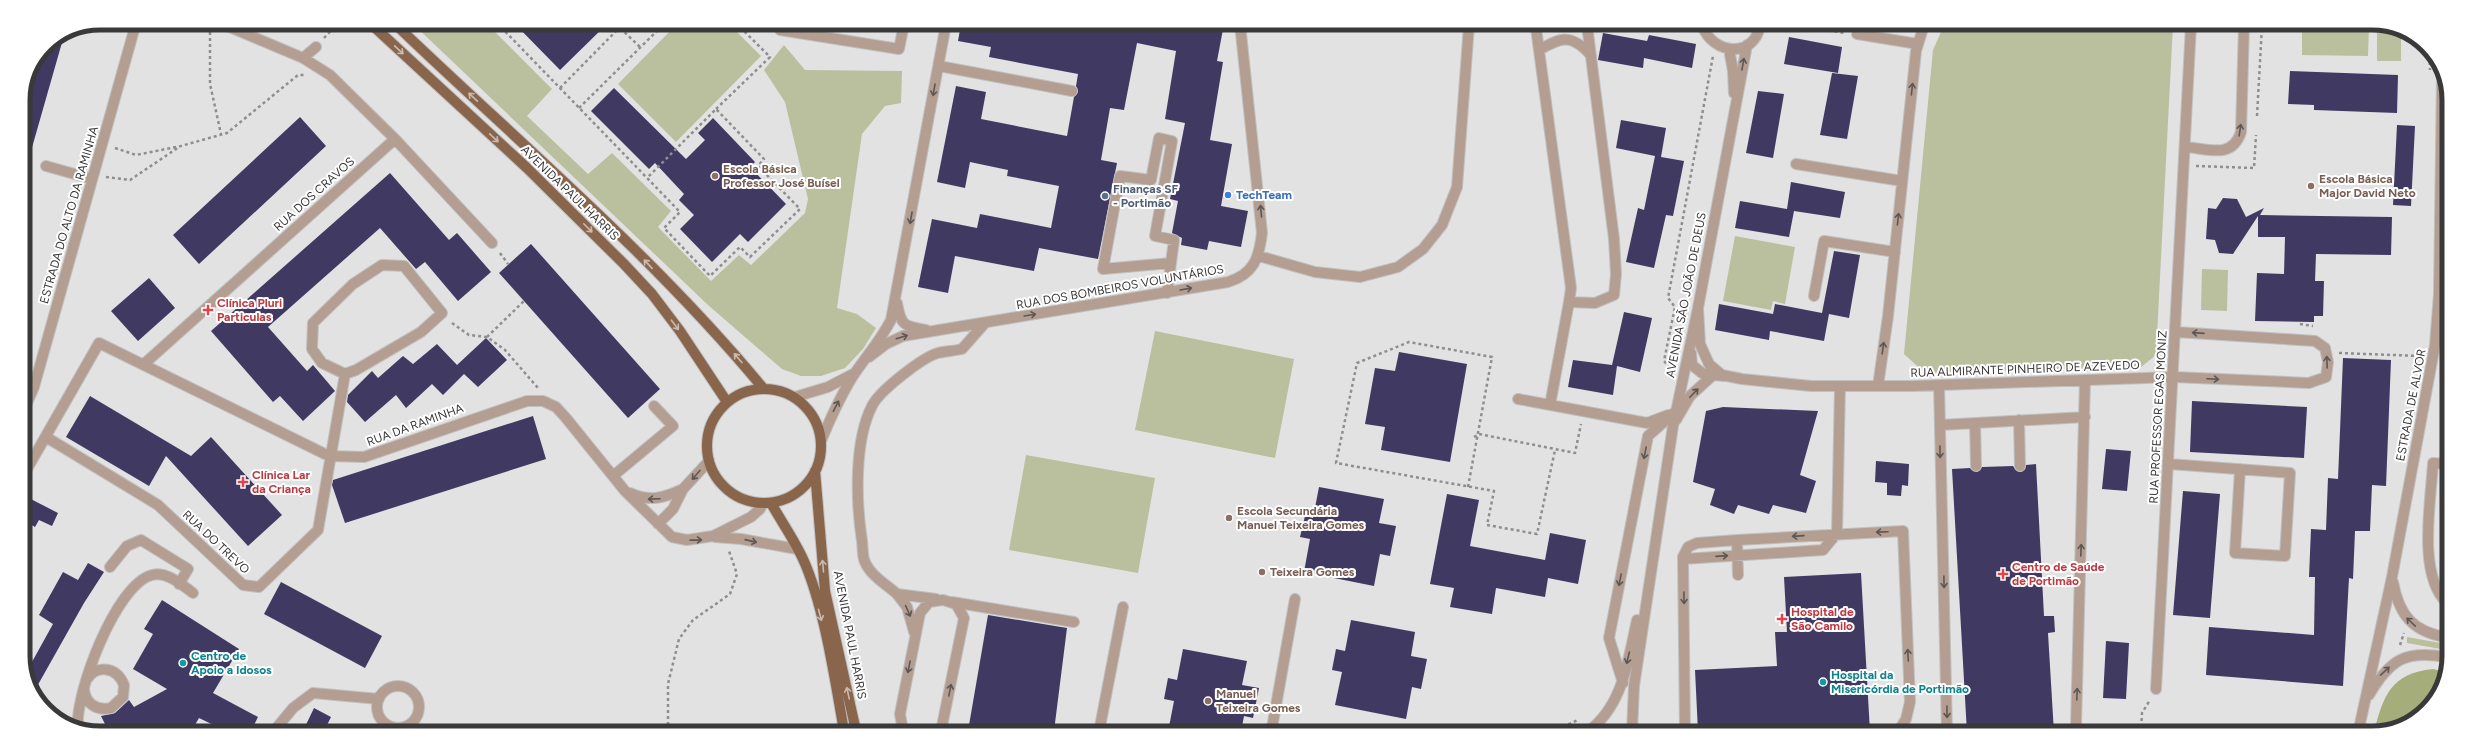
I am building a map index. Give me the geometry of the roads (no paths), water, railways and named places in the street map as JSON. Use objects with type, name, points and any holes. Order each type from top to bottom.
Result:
[{"type":"main road","name":"AVENIDA PAUL HARRIS","points":[[377,30],[526,168],[624,264],[652,294],[680,331],[727,402]]},
{"type":"main road","name":"AVENIDA PAUL HARRIS","points":[[402,30],[619,233],[729,349],[763,388]]},
{"type":"main road","points":[[763,388],[780,390],[795,397],[810,412],[820,431],[821,451],[815,471],[807,484],[795,494],[767,503],[741,498],[730,492],[713,473],[709,460],[707,448],[711,422],[727,402],[744,392],[763,388]]},
{"type":"main road","name":"AVENIDA PAUL HARRIS","points":[[815,471],[825,591],[855,726]]},
{"type":"main road","name":"AVENIDA PAUL HARRIS","points":[[767,503],[803,558],[823,625],[843,726]]},
{"type":"street","name":"ESTRADA DO ALTO DA RAMINHA","points":[[30,396],[34,387],[134,30]]},
{"type":"street","points":[[237,30],[303,58],[330,74],[396,139],[492,243]]},
{"type":"street","points":[[780,30],[899,49],[903,30]]},
{"type":"street","points":[[821,441],[834,409],[855,373],[869,357],[891,320],[896,301],[945,30]]},
{"type":"street","points":[[1240,30],[1260,202],[1262,233],[1259,256],[1315,272],[1360,277],[1398,266],[1423,249],[1442,225],[1457,187],[1469,30]]},
{"type":"street","points":[[1241,38],[1243,30]]},
{"type":"street","points":[[1536,30],[1571,288],[1550,405]]},
{"type":"street","points":[[1569,302],[1595,304],[1614,295],[1616,274],[1614,239],[1588,30]]},
{"type":"street","points":[[1705,30],[1711,42],[1728,49],[1747,45],[1754,38],[1758,30]]},
{"type":"street","points":[[1878,386],[1895,252],[1918,44],[1922,30]]},
{"type":"street","name":"RUA PROFESSOR EGAS MONIZ","points":[[2156,689],[2174,377],[2191,30]]},
{"type":"street","points":[[2186,148],[2227,150],[2237,143],[2241,132],[2244,30]]},
{"type":"street","points":[[1857,34],[1918,44]]},
{"type":"street","points":[[1539,50],[1559,40],[1569,39],[1580,43],[1590,54]]},
{"type":"street","name":"AVENIDA SÃO JOÃO DE DEUS","points":[[1653,552],[1675,412],[1698,308],[1747,45]]},
{"type":"street","points":[[303,58],[316,47]]},
{"type":"street","points":[[1728,49],[1733,71],[1735,111]]},
{"type":"street","points":[[939,66],[1072,91]]},
{"type":"street","name":"ESTRADA DE ALVOR","points":[[2359,726],[2392,577],[2435,345],[2440,294],[2442,94]]},
{"type":"street","points":[[1167,293],[1171,263],[1174,240],[1155,236],[1172,141],[1159,138],[1151,180],[1120,176],[1103,270],[1171,263]]},
{"type":"street","name":"RUA DOS CRAVOS","points":[[144,364],[396,139]]},
{"type":"street","points":[[1796,164],[1902,181]]},
{"type":"street","points":[[46,166],[92,177]]},
{"type":"street","points":[[1814,296],[1824,241],[1895,252]]},
{"type":"street","name":"RUA DOS BOMBEIROS VOLUNTÁRIOS","points":[[869,357],[886,344],[903,336],[935,332],[1228,282],[1241,278],[1259,256]]},
{"type":"street","points":[[382,265],[404,266],[442,313],[421,332],[403,344],[345,374],[322,363],[312,350],[313,323],[353,284],[382,265]]},
{"type":"street","points":[[896,301],[900,320],[907,327],[935,332]]},
{"type":"street","points":[[1698,308],[1700,344],[1709,364],[1722,374],[1730,376]]},
{"type":"street","points":[[914,643],[914,625],[907,606],[897,594],[878,578],[865,562],[857,506],[858,471],[864,433],[872,405],[902,375],[937,353],[962,349],[985,323]]},
{"type":"street","name":"RUA ALMIRANTE PINHEIRO DE AZEVEDO","points":[[1690,345],[1692,365],[1702,373],[1811,386],[1939,385],[2174,377],[2309,383],[2326,377],[2328,362],[2325,348],[2315,341],[2176,332]]},
{"type":"street","name":"RUA DA RAMINHA","points":[[46,436],[99,343],[329,456],[364,457],[527,401],[543,401],[556,407],[613,476]]},
{"type":"street","points":[[795,397],[828,388],[855,373]]},
{"type":"street","name":"RUA DO TREVO","points":[[46,436],[158,505],[243,585],[259,586],[318,530],[329,456],[345,374]]},
{"type":"street","points":[[1673,426],[1690,396],[1713,374]]},
{"type":"street","points":[[2076,726],[2085,380]]},
{"type":"street","points":[[1939,385],[1948,726]]},
{"type":"street","points":[[1683,559],[1823,550],[1837,533],[1840,386]]},
{"type":"street","points":[[1518,399],[1647,423],[1675,412]]},
{"type":"street","points":[[654,406],[673,426],[613,476],[625,491],[668,534],[678,539],[702,540],[751,517],[767,503]]},
{"type":"street","points":[[1623,683],[1609,638],[1648,436],[1675,412]]},
{"type":"street","points":[[1940,425],[2085,416]]},
{"type":"street","points":[[2020,420],[2020,466]]},
{"type":"street","points":[[1975,422],[1976,466]]},
{"type":"street","points":[[30,464],[46,436]]},
{"type":"street","points":[[658,524],[673,509],[683,490],[709,460]]},
{"type":"street","points":[[2442,464],[2434,463],[2429,567],[2439,596],[2442,599]]},
{"type":"street","points":[[2169,464],[2290,473],[2285,556],[2235,553],[2240,470]]},
{"type":"street","points":[[625,491],[643,499],[660,499],[683,490]]},
{"type":"street","points":[[1685,726],[1683,559],[1688,547],[1697,543],[1737,540],[1837,533],[1903,531],[1910,702],[1906,720],[1902,726]]},
{"type":"street","points":[[713,536],[741,539],[797,550]]},
{"type":"street","points":[[110,567],[127,546],[141,540],[188,569],[179,584]]},
{"type":"street","points":[[1737,540],[1738,575]]},
{"type":"street","points":[[1596,726],[1610,708],[1623,683],[1653,552]]},
{"type":"street","points":[[1632,726],[1634,686],[1653,552]]},
{"type":"street","points":[[78,723],[78,707],[97,648],[112,619],[135,585],[153,575],[165,575],[193,593]]},
{"type":"street","points":[[2392,577],[2400,610],[2411,622],[2442,636]]},
{"type":"street","points":[[897,594],[943,600],[1074,622]]},
{"type":"street","points":[[1272,726],[1296,599]]},
{"type":"street","points":[[902,726],[900,714],[920,613],[929,602],[943,600],[956,604],[964,618],[942,726]]},
{"type":"street","points":[[1100,726],[1123,607]]},
{"type":"street","points":[[2364,703],[2381,674],[2394,663],[2408,655],[2427,654],[2442,657]]},
{"type":"street","points":[[382,726],[378,714],[379,699],[387,689],[404,687],[411,690],[419,704],[417,716],[407,726]]},
{"type":"street","points":[[278,726],[293,708],[313,693],[379,699]]},
{"type":"place","name":"Escola Básica Professor José Buísel","points":[[715,176]]},
{"type":"place","name":"Escola Básica Major David Neto","points":[[2311,186]]},
{"type":"place","name":"TechTeam","points":[[1228,195]]},
{"type":"place","name":"Finanças SF - Portimão","points":[[1105,196]]},
{"type":"place","name":"Clínica Pluri Particulas","points":[[208,310]]},
{"type":"place","name":"Clínica Lar da Criança","points":[[243,482]]},
{"type":"place","name":"Escola Secundária Manuel Teixeira Gomes","points":[[1229,518]]},
{"type":"place","name":"Teixeira Gomes","points":[[1262,572]]},
{"type":"place","name":"Centro de Saúde de Portimão","points":[[2003,574]]},
{"type":"place","name":"Hospital de São Camilo","points":[[1782,619]]},
{"type":"place","name":"Centro de Apoio a Idosos","points":[[183,663]]},
{"type":"place","name":"Hospital da Misericórdia de Portimão","points":[[1823,682]]},
{"type":"place","name":"Manuel Teixeira Gomes","points":[[1208,701]]}]
